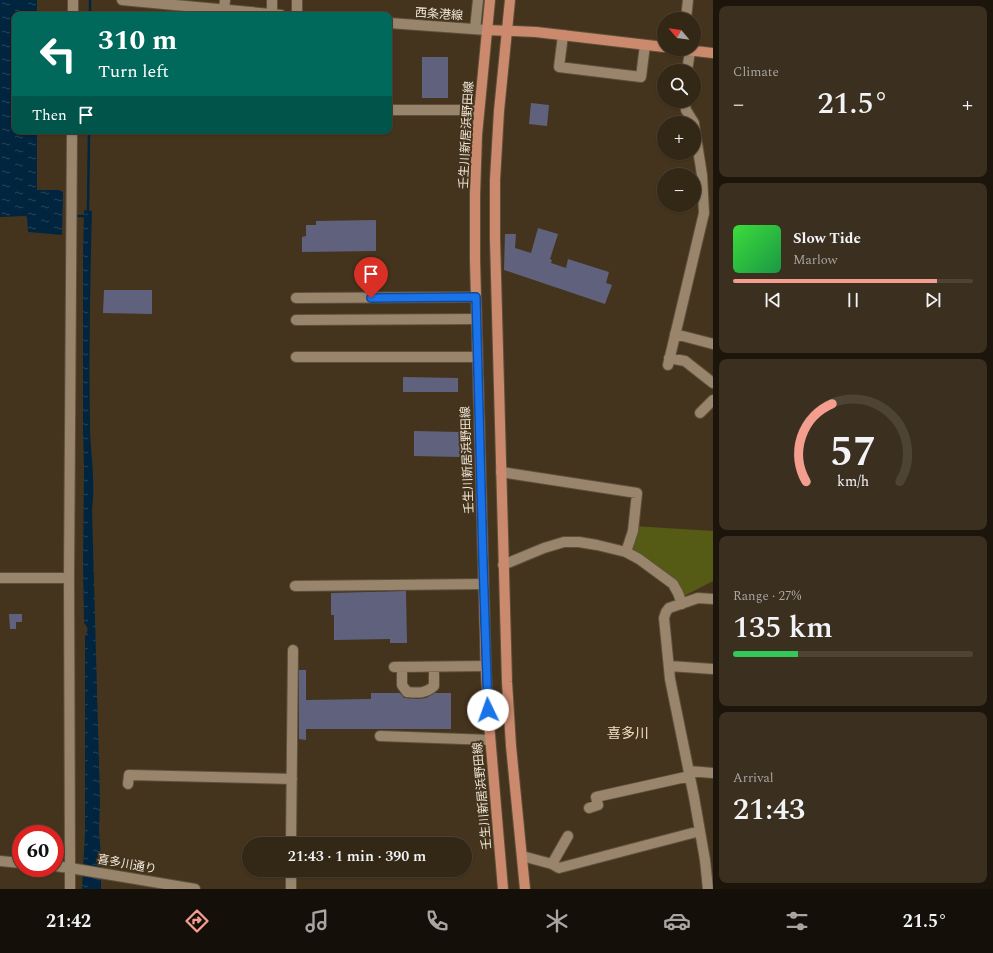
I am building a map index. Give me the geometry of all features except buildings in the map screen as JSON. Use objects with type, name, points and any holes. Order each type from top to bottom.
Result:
[{"type":"main road","name":"壬生川新居浜野田線","points":[[490,0],[479,110],[475,195],[476,319],[486,666],[490,740],[503,889]]},
{"type":"main road","points":[[510,0],[499,111],[495,180],[495,239],[507,682],[510,739],[525,889]]},
{"type":"main road","points":[[487,30],[536,32],[657,46]]},
{"type":"main road","points":[[701,52],[713,53]]},
{"type":"street","points":[[73,0],[73,12]]},
{"type":"street","points":[[122,0],[225,5],[261,12]]},
{"type":"street","points":[[272,0],[275,12]]},
{"type":"street","points":[[297,0],[297,12]]},
{"type":"street","points":[[475,29],[478,0]]},
{"type":"street","points":[[687,12],[688,0]]},
{"type":"street","name":"西条港線","points":[[392,23],[487,30]]},
{"type":"street","points":[[562,36],[559,67],[641,77],[645,45]]},
{"type":"street","points":[[392,110],[479,110]]},
{"type":"street","points":[[70,889],[69,578],[72,134]]},
{"type":"street","points":[[700,160],[708,214],[668,362],[685,361],[713,383]]},
{"type":"street","points":[[296,298],[476,297]]},
{"type":"street","points":[[296,320],[476,319]]},
{"type":"street","points":[[675,334],[713,344]]},
{"type":"street","points":[[296,356],[477,358]]},
{"type":"street","points":[[700,413],[713,400]]},
{"type":"street","points":[[501,472],[637,493],[633,531],[626,552]]},
{"type":"street","points":[[504,565],[544,548],[564,542],[591,544],[626,552],[639,559],[672,584],[678,593],[682,604]]},
{"type":"street","points":[[0,578],[69,578]]},
{"type":"street","points":[[295,586],[483,584]]},
{"type":"street","points":[[708,889],[710,878],[668,666],[664,618],[666,612],[670,608],[698,598],[713,598]]},
{"type":"street","points":[[291,837],[293,650]]},
{"type":"street","points":[[434,667],[434,686],[428,691],[407,692],[402,685],[398,667],[486,666]]},
{"type":"street","points":[[668,666],[713,669]]},
{"type":"street","points":[[380,736],[490,740]]},
{"type":"street","points":[[589,808],[598,805],[596,797],[690,774],[713,773]]},
{"type":"street","points":[[128,784],[128,775],[292,779]]},
{"type":"street","points":[[522,856],[552,864],[559,868],[700,831]]},
{"type":"street","points":[[552,864],[568,836]]},
{"type":"street","points":[[0,861],[12,862]]},
{"type":"street","name":"喜多川通り","points":[[64,867],[195,889]]},
{"type":"street","points":[[291,877],[291,889]]},
{"type":"green space","points":[[633,526],[713,531],[713,581],[680,598],[672,584],[626,552]]},
{"type":"water","points":[[0,0],[37,0],[37,12],[12,12],[12,134],[37,134],[37,190],[59,190],[63,192],[62,235],[28,232],[27,217],[25,216],[0,217]]},
{"type":"water","points":[[84,210],[92,211],[90,435],[93,477],[92,509],[101,889],[82,889],[85,832],[85,635],[87,630],[84,623],[83,565]]},
{"type":"waterway","points":[[90,0],[90,12]]},
{"type":"waterway","points":[[88,212],[89,134]]},
{"type":"waterway","points":[[73,216],[86,216]]},
{"type":"district","name":"喜多川","points":[[628,733]]},
{"type":"route","points":[[371,298],[476,297],[488,710]]}]
